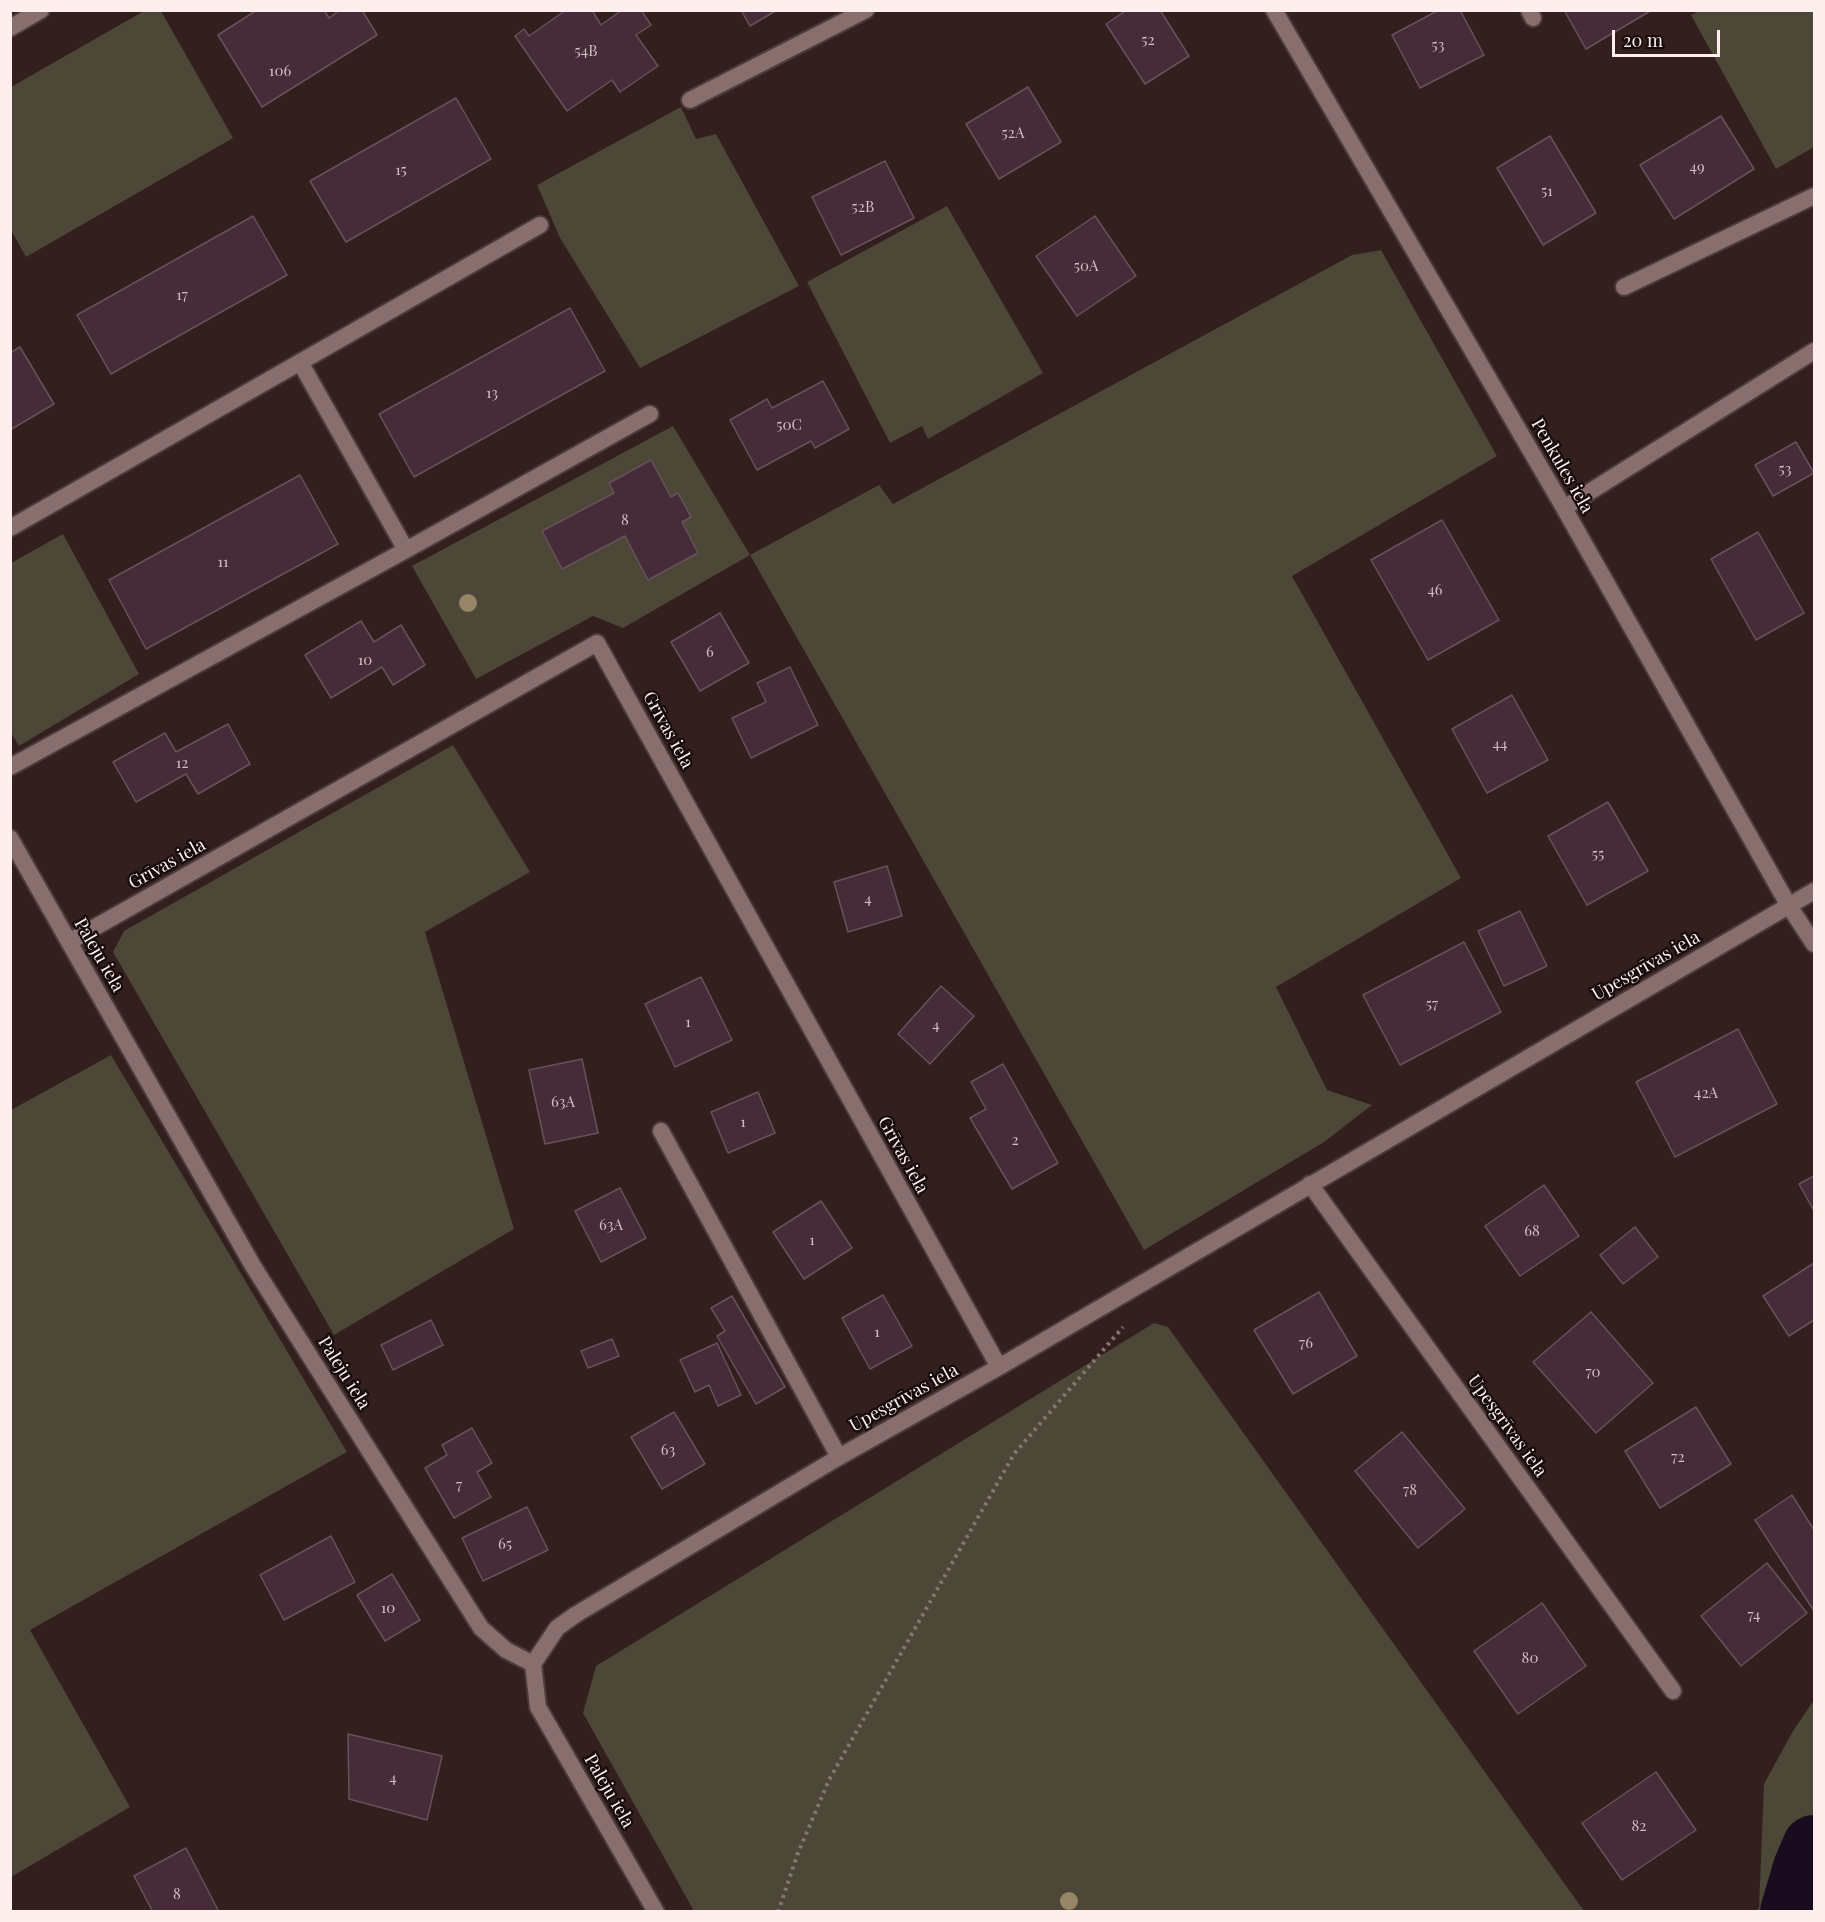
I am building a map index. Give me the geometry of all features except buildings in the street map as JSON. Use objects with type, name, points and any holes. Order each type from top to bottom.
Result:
[{"type":"street","points":[[10,28],[41,10]]},
{"type":"street","points":[[690,100],[866,10]]},
{"type":"street","name":"Penkules iela","points":[[1274,10],[1564,508],[1789,906],[1815,944]]},
{"type":"street","points":[[1624,288],[1815,196]]},
{"type":"street","points":[[10,528],[540,225]]},
{"type":"street","points":[[1564,508],[1815,351]]},
{"type":"street","points":[[300,362],[406,550]]},
{"type":"street","points":[[10,767],[651,414]]},
{"type":"street","name":"Grīvas iela","points":[[69,942],[597,643],[999,1367]]},
{"type":"street","name":"Paleju iela","points":[[10,838],[253,1266],[481,1628],[506,1650],[533,1664],[538,1707],[656,1911]]},
{"type":"street","name":"Upesgrīvas iela","points":[[533,1664],[558,1628],[575,1615],[839,1457],[999,1367],[1815,891]]},
{"type":"street","points":[[661,1131],[839,1457]]},
{"type":"street","name":"Upesgrīvas iela","points":[[1310,1184],[1674,1690]]},
{"type":"path","points":[[778,1911],[798,1853],[829,1780],[1014,1454],[1129,1320]]},
{"type":"shaded area","points":[[144,11],[161,11],[233,138],[26,257],[11,230],[11,87]]},
{"type":"shaded area","points":[[1699,11],[1814,11],[1814,147],[1776,169],[1691,15]]},
{"type":"shaded area","points":[[681,107],[696,139],[716,134],[799,286],[640,368],[560,238],[537,185]]},
{"type":"shaded area","points":[[947,206],[1043,373],[928,439],[922,426],[890,443],[807,282]]},
{"type":"shaded area","points":[[1381,250],[1497,456],[1292,576],[1461,878],[1276,987],[1327,1090],[1372,1105],[1324,1142],[1144,1250],[750,555],[879,485],[893,504],[1352,255]]},
{"type":"shaded area","points":[[673,426],[750,555],[623,628],[593,616],[476,679],[412,566]]},
{"type":"shaded area","points":[[63,534],[139,674],[19,746],[10,731],[11,563]]},
{"type":"shaded area","points":[[453,745],[530,872],[425,932],[514,1229],[334,1335],[113,952],[124,931]]},
{"type":"shaded area","points":[[111,1055],[347,1452],[30,1630],[130,1807],[11,1877],[11,1110]]},
{"type":"shaded area","points":[[1154,1323],[1168,1327],[1584,1911],[694,1911],[583,1713],[596,1666]]},
{"type":"shaded area","points":[[1814,1700],[1814,1911],[1755,1911],[1759,1908],[1764,1784],[1793,1731]]},
{"type":"waterway","points":[[1792,1912],[1814,1847]]}]
